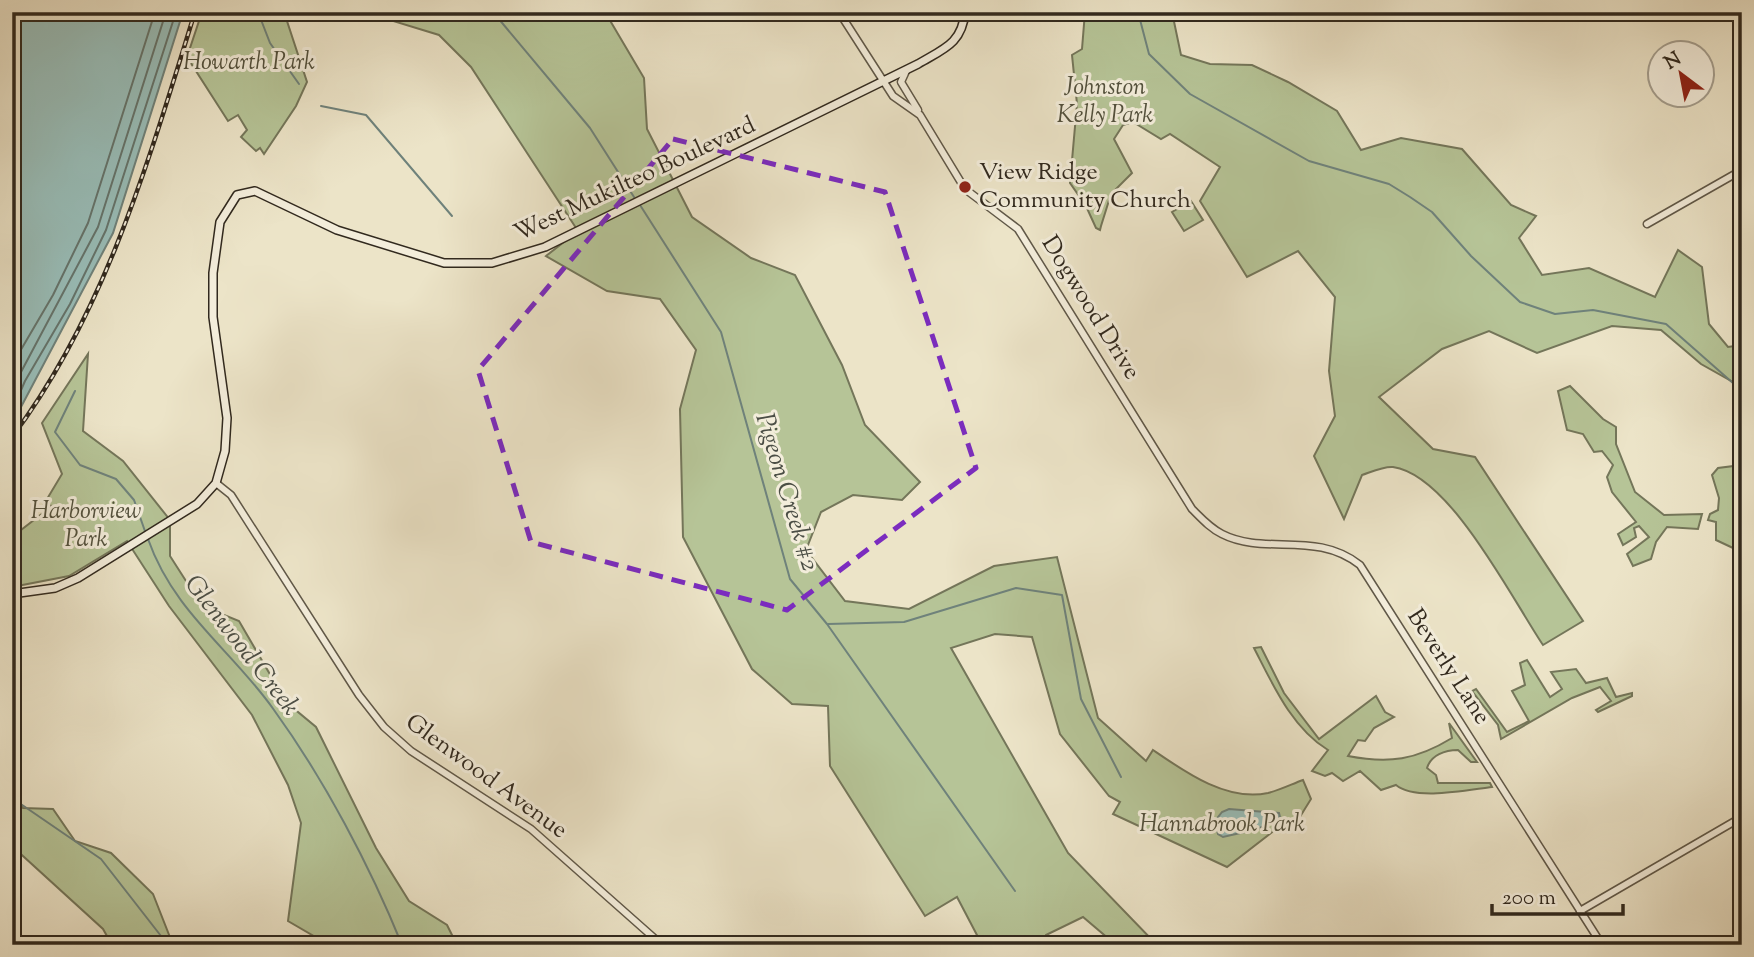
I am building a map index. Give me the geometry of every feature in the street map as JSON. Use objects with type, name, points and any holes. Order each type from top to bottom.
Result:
[{"type":"main road","name":"West Mukilteo Boulevard","points":[[216,483],[224,458],[227,418],[213,317],[213,276],[220,222],[237,195],[250,191],[265,194],[337,230],[424,259],[466,265],[510,260],[556,242],[906,70],[955,41],[964,27],[965,12]]},
{"type":"main road","points":[[12,594],[62,586],[197,504],[216,483]]},
{"type":"street","name":"Dogwood Drive","points":[[838,12],[896,99],[920,115],[965,189],[1017,229],[1192,509]]},
{"type":"street","points":[[906,70],[901,82],[920,115]]},
{"type":"street","points":[[1647,224],[1742,170]]},
{"type":"street","name":"Glenwood Avenue","points":[[216,483],[232,495],[357,691],[384,727],[411,751],[531,829],[662,945]]},
{"type":"street","name":"Beverly Lane","points":[[1192,509],[1209,526],[1234,539],[1336,550],[1360,565],[1602,945]]},
{"type":"street","points":[[1580,911],[1742,817]]},
{"type":"highlighted area","points":[[673,139],[885,192],[976,468],[787,610],[531,542],[478,370]]},
{"type":"green space","name":"Howarth Park","points":[[202,12],[284,12],[307,82],[296,106],[264,154],[260,148],[256,151],[241,137],[247,130],[238,115],[228,121],[187,57]]},
{"type":"green space","name":"Hannabrook Park","points":[[387,12],[605,12],[644,78],[647,129],[692,217],[751,258],[795,275],[842,365],[865,425],[920,482],[902,500],[853,495],[821,512],[806,550],[845,601],[909,609],[994,566],[1057,557],[1098,718],[1146,761],[1153,750],[1193,776],[1222,789],[1253,795],[1268,793],[1303,780],[1311,799],[1298,820],[1275,830],[1227,867],[1113,814],[1120,802],[1109,796],[1060,734],[1032,637],[995,634],[951,648],[1068,853],[1157,945],[1116,945],[1083,917],[1046,935],[1044,945],[967,945],[978,937],[957,897],[925,916],[830,766],[828,706],[792,704],[752,669],[683,537],[680,409],[696,350],[660,299],[607,291],[546,256],[578,231],[471,67],[439,35],[393,21]]},
{"type":"green space","name":"Johnston Kelly Park","points":[[1085,12],[1172,12],[1181,55],[1210,64],[1252,65],[1288,82],[1337,111],[1361,150],[1401,138],[1462,149],[1511,205],[1536,216],[1519,238],[1542,275],[1589,268],[1655,297],[1678,250],[1702,267],[1709,324],[1728,347],[1742,345],[1742,387],[1701,364],[1661,330],[1612,326],[1537,353],[1489,331],[1442,349],[1379,397],[1433,449],[1475,457],[1583,621],[1543,645],[1478,542],[1436,492],[1415,475],[1389,467],[1362,475],[1344,519],[1314,456],[1335,416],[1329,371],[1335,297],[1298,251],[1247,277],[1200,201],[1220,167],[1170,134],[1161,139],[1133,122],[1123,125],[1114,139],[1132,173],[1111,194],[1100,230],[1096,228],[1086,206],[1070,183],[1077,104],[1072,55],[1082,49]]},
{"type":"green space","points":[[1191,201],[1203,220],[1184,231],[1172,212]]},
{"type":"green space","name":"Harborview Park","points":[[88,354],[83,431],[123,461],[170,520],[170,556],[202,606],[239,621],[286,702],[316,727],[376,848],[409,901],[447,925],[457,945],[357,945],[319,939],[288,921],[301,823],[288,785],[252,715],[169,606],[127,541],[69,576],[12,587],[12,537],[52,506],[44,504],[62,474],[42,423]]},
{"type":"green space","points":[[1570,386],[1603,419],[1616,427],[1616,444],[1635,492],[1664,515],[1702,514],[1698,529],[1667,527],[1656,542],[1651,559],[1633,566],[1627,554],[1649,537],[1639,526],[1634,528],[1636,537],[1623,545],[1618,534],[1636,522],[1612,492],[1607,477],[1613,465],[1602,451],[1594,452],[1583,434],[1567,430],[1558,391]]},
{"type":"green space","points":[[1742,465],[1742,541],[1733,548],[1716,540],[1716,522],[1708,520],[1710,514],[1718,510],[1719,498],[1712,475],[1718,468]]},
{"type":"green space","points":[[1261,647],[1284,693],[1319,739],[1376,696],[1385,712],[1394,717],[1374,728],[1365,741],[1358,740],[1348,756],[1389,760],[1414,755],[1452,738],[1449,723],[1477,762],[1471,762],[1458,750],[1453,750],[1435,757],[1427,768],[1436,775],[1438,783],[1490,783],[1492,787],[1442,793],[1416,792],[1396,785],[1381,790],[1360,771],[1343,781],[1332,773],[1325,776],[1312,771],[1328,750],[1304,730],[1285,705],[1254,648]]},
{"type":"green space","points":[[1527,660],[1550,697],[1562,689],[1551,672],[1576,669],[1586,683],[1607,678],[1616,697],[1632,693],[1632,696],[1598,712],[1596,710],[1611,701],[1600,687],[1572,698],[1501,739],[1498,725],[1472,691],[1476,689],[1507,732],[1529,721],[1512,691],[1525,685],[1520,663]]},
{"type":"green space","points":[[12,795],[23,808],[53,809],[75,841],[111,853],[153,894],[173,945],[112,945],[103,929],[12,846]]},
{"type":"water","points":[[12,12],[183,12],[113,233],[12,424]]},
{"type":"water","points":[[1229,809],[1279,813],[1280,817],[1258,829],[1223,837],[1218,834],[1215,821],[1222,812]]},
{"type":"waterway","points":[[258,12],[270,43],[299,84]]},
{"type":"waterway","name":"Pigeon Creek #2","points":[[493,12],[590,128],[634,197]]},
{"type":"waterway","points":[[1138,12],[1149,54],[1190,94],[1309,161],[1389,184],[1410,197],[1432,212],[1471,256],[1520,302],[1555,314],[1593,310],[1666,324],[1742,391]]},
{"type":"waterway","points":[[321,106],[366,115],[452,216]]},
{"type":"waterway","name":"Pigeon Creek #2","points":[[640,205],[721,332],[790,579],[827,624],[1015,891]]},
{"type":"waterway","name":"Glenwood Creek","points":[[75,391],[55,432],[80,465],[116,479],[134,500],[146,534]]},
{"type":"waterway","name":"Glenwood Creek","points":[[148,539],[159,565],[188,610],[258,688],[311,765],[361,854],[402,945]]},
{"type":"waterway","name":"Pigeon Creek #2","points":[[828,624],[904,622],[1016,588],[1062,595],[1081,699],[1121,777]]},
{"type":"waterway","points":[[12,798],[101,859],[168,945]]},
{"type":"railway","points":[[12,437],[45,389],[74,339],[122,233],[195,12]]},
{"type":"place","name":"View Ridge Community Church","points":[[965,187]]}]
